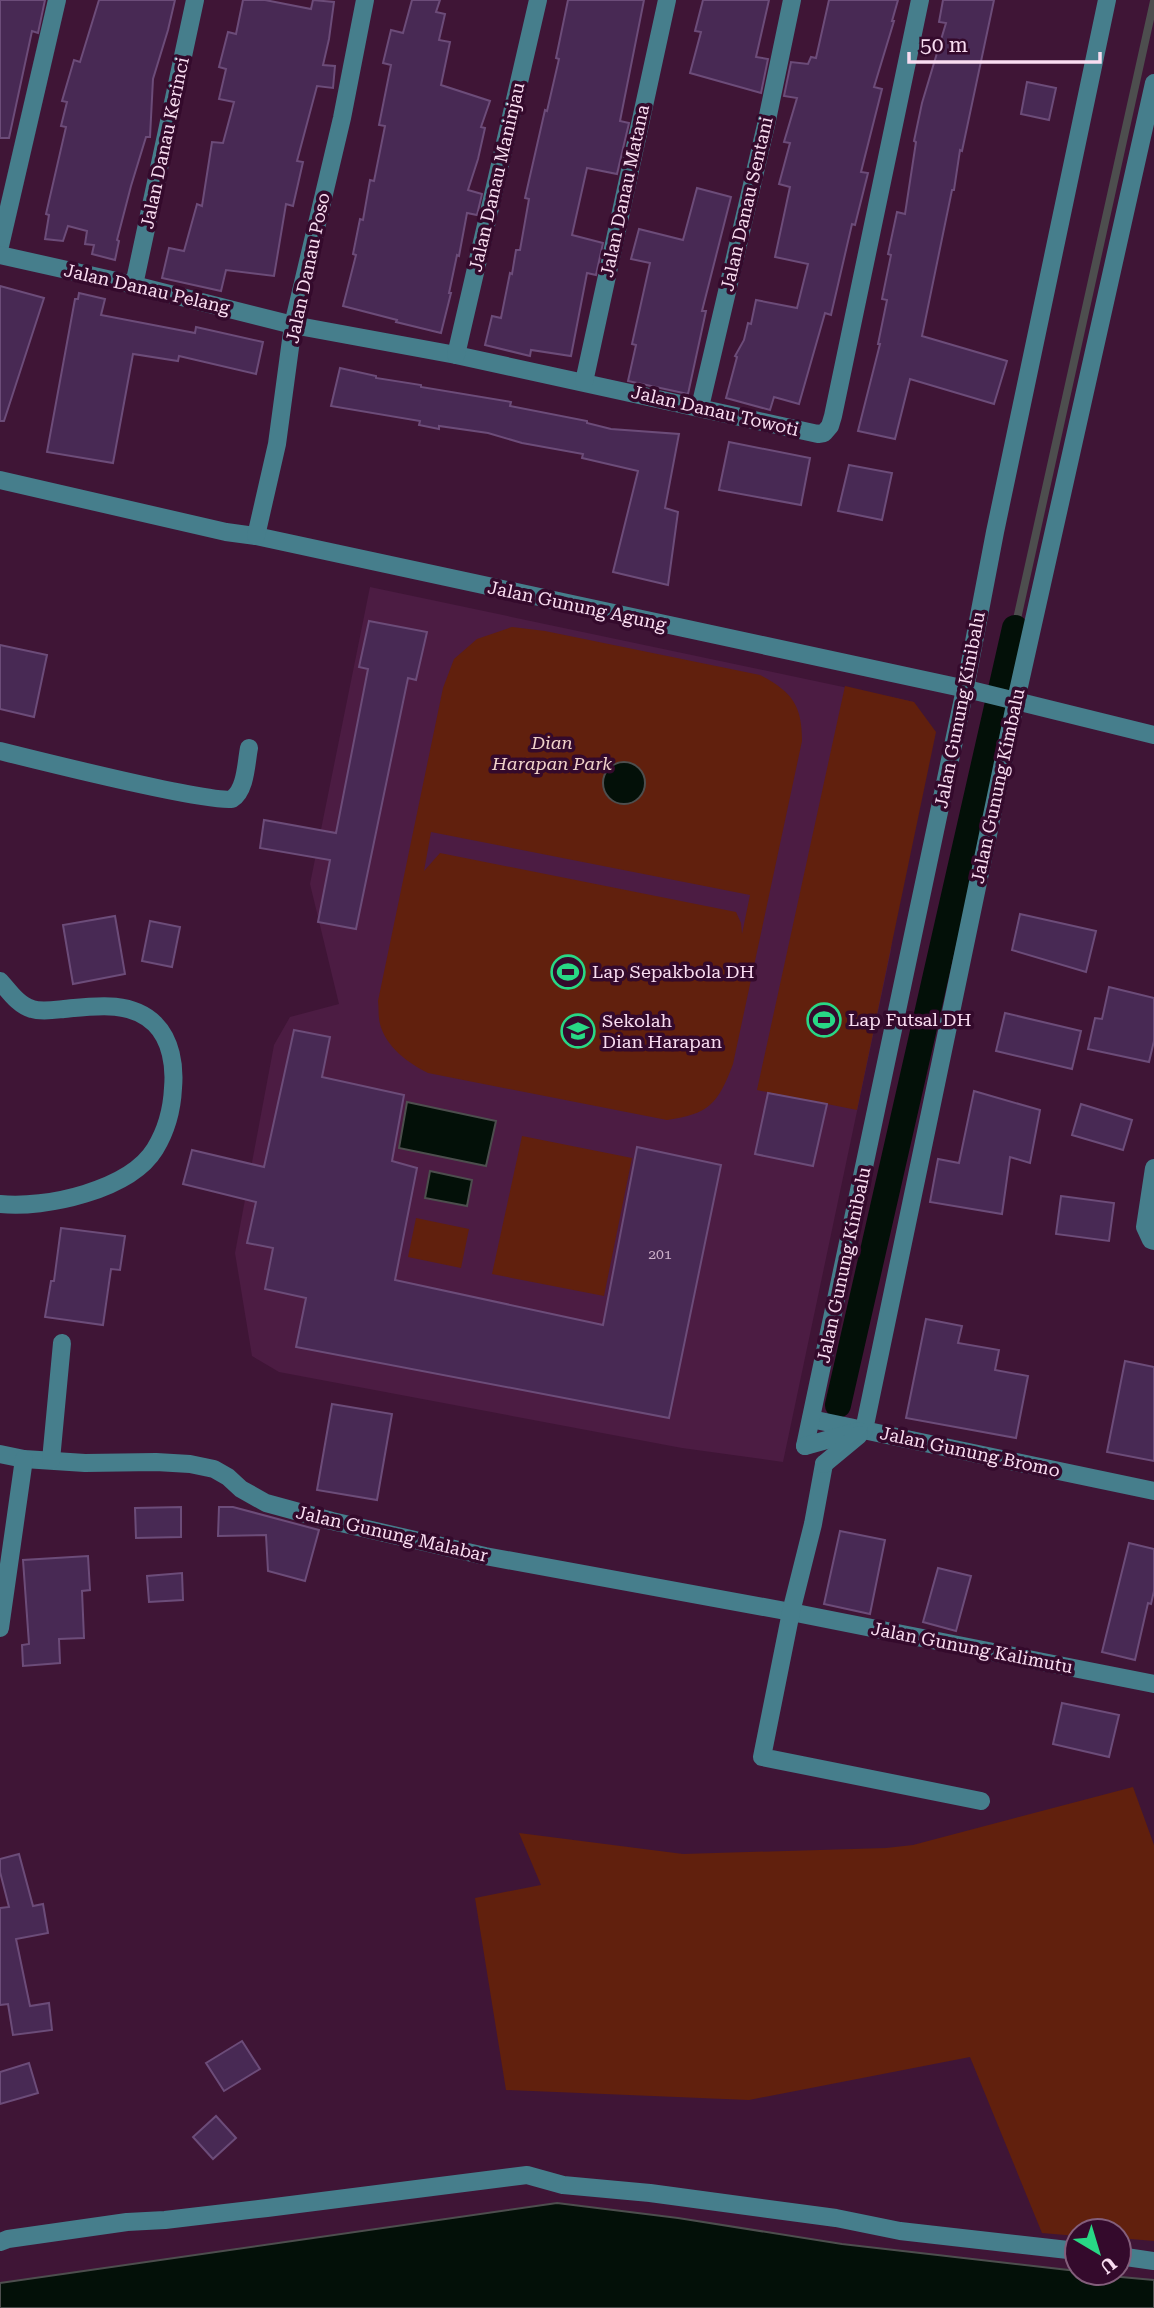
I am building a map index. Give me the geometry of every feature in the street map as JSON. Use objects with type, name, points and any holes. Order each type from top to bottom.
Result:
[{"type":"street","points":[[0,246],[57,0]]},
{"type":"street","name":"Jalan Danau Kerinci","points":[[134,285],[195,0]]},
{"type":"street","name":"Jalan Danau Poso","points":[[256,536],[276,444],[293,324],[342,118],[365,0]]},
{"type":"street","name":"Jalan Danau Maninjau","points":[[456,355],[537,0]]},
{"type":"street","name":"Jalan Danau Matana","points":[[584,382],[667,0]]},
{"type":"street","name":"Jalan Danau Sentani","points":[[700,407],[763,139],[792,0]]},
{"type":"street","name":"Jalan Danau Towoti","points":[[293,324],[456,355],[818,434],[824,433],[830,426],[920,0]]},
{"type":"street","name":"Jalan Gunung Kinibalu","points":[[805,1446],[968,690],[1007,478],[1107,0]]},
{"type":"street","name":"Jalan Gunung Kimbalu","points":[[864,1430],[1012,700],[1154,83]]},
{"type":"street","name":"Jalan Danau Pelang","points":[[0,255],[293,324]]},
{"type":"street","name":"Jalan Gunung Agung","points":[[0,480],[226,532],[256,536],[968,690],[1154,735]]},
{"type":"street","points":[[0,751],[229,801],[235,797],[242,785],[249,748]]},
{"type":"street","points":[[0,981],[21,1003],[30,1008],[56,1010],[92,1006],[125,1008],[145,1014],[158,1026],[168,1041],[174,1073],[168,1120],[155,1150],[141,1165],[103,1187],[77,1197],[49,1203],[0,1204]]},
{"type":"street","points":[[1154,1168],[1145,1227],[1154,1241]]},
{"type":"street","points":[[51,1460],[62,1343]]},
{"type":"street","points":[[811,1419],[864,1430]]},
{"type":"street","points":[[805,1446],[864,1430]]},
{"type":"street","name":"Jalan Gunung Bromo","points":[[824,1464],[864,1430],[1154,1491]]},
{"type":"street","points":[[805,1446],[824,1464],[762,1757],[981,1801]]},
{"type":"street","name":"Jalan Gunung Malabar","points":[[0,1454],[24,1459],[85,1463],[156,1462],[214,1468],[228,1476],[241,1489],[266,1503],[331,1521],[498,1558],[791,1612]]},
{"type":"street","points":[[0,1628],[24,1459]]},
{"type":"street","name":"Jalan Gunung Kalimutu","points":[[791,1612],[1154,1684]]},
{"type":"street","points":[[0,2242],[127,2222],[165,2220],[527,2175],[563,2185],[650,2193],[836,2218],[900,2231],[1063,2250]]},
{"type":"street","points":[[1133,2258],[1154,2261]]},
{"type":"shaded area","name":"Sekolah Dian Harapan","points":[[370,587],[914,702],[891,950],[783,1462],[682,1448],[279,1372],[252,1356],[235,1253],[274,1045],[290,1017],[339,1004],[310,884]]},
{"type":"shaded area","points":[[624,762],[639,768],[645,783],[639,798],[624,804],[609,798],[603,783],[609,768]]},
{"type":"shaded area","points":[[407,1102],[496,1121],[486,1166],[399,1148]]},
{"type":"shaded area","points":[[430,1171],[472,1180],[467,1206],[425,1198]]},
{"type":"shaded area","points":[[557,2203],[678,2218],[842,2244],[1063,2269],[1063,2287],[1133,2287],[1133,2278],[1154,2280],[1154,2308],[0,2308],[0,2283]]},
{"type":"green space","name":"Dian Harapan Park","points":[[512,627],[545,631],[760,675],[780,687],[797,709],[802,741],[733,1064],[717,1098],[702,1110],[667,1120],[428,1073],[399,1053],[383,1032],[379,1021],[378,1001],[443,688],[454,659],[477,639]],"holes":[[[431,832],[750,895],[742,934],[736,912],[440,853],[424,871]]]},
{"type":"green space","points":[[845,686],[914,702],[936,732],[857,1110],[757,1090]]},
{"type":"green space","points":[[522,1136],[632,1158],[604,1296],[492,1274]]},
{"type":"green space","points":[[416,1218],[469,1229],[461,1268],[408,1257]]},
{"type":"green space","points":[[1133,1787],[1154,1845],[1154,2241],[1133,2239],[1133,2217],[1063,2217],[1063,2235],[1042,2233],[970,2057],[749,2100],[506,2090],[475,1898],[541,1885],[519,1833],[683,1854],[913,1845]]},
{"type":"building","points":[[0,0],[45,0],[38,33],[32,31],[9,138],[0,138]]},
{"type":"building","points":[[99,0],[175,0],[153,79],[150,137],[146,137],[131,186],[117,240],[115,260],[92,254],[94,245],[85,244],[87,231],[68,226],[63,241],[45,239],[49,215],[46,214],[66,127],[61,126],[67,102],[62,101],[74,60],[80,62]]},
{"type":"building","points":[[243,0],[265,0],[311,9],[313,0],[334,2],[323,65],[335,66],[333,88],[317,86],[297,161],[303,162],[293,206],[286,204],[274,276],[226,270],[221,291],[162,278],[169,248],[184,251],[197,204],[202,206],[212,142],[223,143],[234,102],[219,99],[226,69],[219,67],[228,32],[236,34]]},
{"type":"building","points":[[412,0],[440,0],[436,12],[445,14],[439,40],[450,42],[441,85],[490,101],[481,127],[485,128],[468,190],[482,194],[477,215],[467,213],[441,333],[343,306],[356,255],[353,254],[360,219],[363,220],[370,180],[374,181],[385,126],[379,125],[391,65],[383,63],[391,30],[403,33]]},
{"type":"building","points":[[568,0],[644,0],[620,121],[629,123],[617,174],[587,168],[572,235],[603,243],[596,275],[587,273],[571,356],[531,350],[530,356],[485,345],[492,316],[501,318],[516,250],[520,250],[529,199],[525,198],[559,59],[556,58]]},
{"type":"building","points":[[703,0],[769,0],[756,57],[768,59],[761,93],[690,73],[701,32],[695,31]]},
{"type":"building","points":[[829,0],[898,0],[874,87],[882,89],[861,172],[868,173],[855,225],[852,224],[831,315],[825,313],[799,404],[774,397],[770,410],[726,398],[737,357],[735,356],[744,340],[748,323],[751,324],[756,300],[797,308],[808,264],[775,257],[790,187],[779,184],[790,143],[784,142],[797,98],[784,96],[791,62],[808,64],[811,57],[816,58]]},
{"type":"building","points":[[943,0],[994,0],[922,336],[1007,361],[994,404],[910,379],[895,439],[858,431],[880,344],[887,300],[882,299],[897,212],[905,214],[916,142],[914,141],[922,103],[946,23],[939,22]]},
{"type":"building","points":[[1027,82],[1056,88],[1049,120],[1021,114]]},
{"type":"building","points":[[697,188],[731,197],[702,311],[706,311],[688,394],[628,381],[636,345],[632,344],[650,263],[631,259],[639,229],[683,240]]},
{"type":"building","points":[[0,286],[44,298],[4,421],[0,421]]},
{"type":"building","points":[[79,293],[105,299],[101,315],[195,333],[196,327],[263,342],[256,374],[179,356],[178,361],[133,354],[113,463],[47,452],[75,299],[78,299]]},
{"type":"building","points":[[340,368],[421,387],[511,402],[510,406],[587,421],[611,429],[679,434],[665,508],[678,512],[668,585],[613,572],[638,471],[582,458],[583,454],[522,443],[488,433],[439,426],[439,429],[419,425],[420,421],[331,406]]},
{"type":"building","points":[[729,442],[810,458],[801,505],[719,490]]},
{"type":"building","points":[[849,465],[892,473],[882,520],[838,511]]},
{"type":"building","points":[[369,621],[427,632],[416,680],[408,678],[356,929],[318,922],[330,860],[260,848],[264,820],[336,833],[368,669],[359,667]]},
{"type":"building","points":[[0,645],[47,655],[34,717],[0,709]]},
{"type":"building","points":[[1020,914],[1096,931],[1086,972],[1012,950]]},
{"type":"building","points":[[115,916],[125,974],[73,984],[63,925]]},
{"type":"building","points":[[150,921],[180,927],[172,967],[142,961]]},
{"type":"building","points":[[1109,987],[1154,998],[1154,1041],[1149,1062],[1088,1049],[1095,1018],[1102,1019]]},
{"type":"building","points":[[1005,1013],[1081,1031],[1072,1069],[996,1051]]},
{"type":"building","points":[[294,1030],[330,1037],[322,1077],[404,1095],[392,1161],[417,1168],[395,1280],[603,1325],[637,1147],[721,1165],[669,1418],[296,1347],[306,1298],[265,1289],[273,1248],[247,1243],[256,1202],[183,1184],[192,1150],[264,1167]]},
{"type":"building","points":[[974,1091],[1040,1110],[1030,1163],[1010,1157],[1002,1214],[930,1202],[938,1159],[959,1163]]},
{"type":"building","points":[[768,1093],[827,1104],[813,1166],[755,1154]]},
{"type":"building","points":[[1081,1104],[1132,1120],[1123,1150],[1072,1135]]},
{"type":"building","points":[[1061,1196],[1114,1203],[1109,1241],[1056,1234]]},
{"type":"building","points":[[61,1228],[125,1236],[120,1270],[111,1269],[103,1325],[45,1317],[51,1281],[54,1281]]},
{"type":"building","points":[[926,1319],[962,1326],[958,1343],[999,1350],[995,1370],[1028,1376],[1016,1438],[906,1418]]},
{"type":"building","points":[[1125,1361],[1154,1367],[1154,1461],[1107,1452]]},
{"type":"building","points":[[332,1404],[392,1414],[377,1500],[317,1490]]},
{"type":"building","points":[[181,1507],[181,1537],[136,1538],[135,1508]]},
{"type":"building","points":[[219,1507],[233,1507],[319,1530],[305,1581],[268,1571],[266,1535],[218,1536]]},
{"type":"building","points":[[840,1531],[885,1540],[870,1614],[824,1604]]},
{"type":"building","points":[[1129,1543],[1154,1549],[1154,1591],[1151,1604],[1148,1603],[1135,1660],[1102,1652]]},
{"type":"building","points":[[88,1556],[90,1590],[82,1591],[84,1638],[59,1639],[60,1663],[23,1666],[22,1645],[29,1644],[23,1560]]},
{"type":"building","points":[[938,1568],[971,1576],[956,1631],[923,1622]]},
{"type":"building","points":[[182,1573],[183,1600],[149,1602],[147,1576]]},
{"type":"building","points":[[1062,1703],[1119,1715],[1109,1757],[1053,1744]]},
{"type":"building","points":[[19,1854],[33,1906],[43,1904],[48,1933],[16,1939],[30,2006],[49,2003],[52,2030],[13,2035],[8,2004],[0,2005],[0,1908],[9,1907],[0,1872],[0,1859]]},
{"type":"building","points":[[242,2041],[260,2069],[224,2091],[206,2063]]},
{"type":"building","points":[[29,2063],[38,2093],[0,2104],[0,2072]]},
{"type":"building","points":[[216,2116],[236,2138],[213,2159],[193,2137]]},
{"type":"waterway","points":[[1015,628],[1154,1]]},
{"type":"waterway","points":[[838,1405],[1015,628]]},
{"type":"place","name":"Lap Sepakbola DH","points":[[568,972]]},
{"type":"place","name":"Lap Futsal DH","points":[[824,1020]]},
{"type":"place","name":"Sekolah Dian Harapan","points":[[578,1031]]}]
